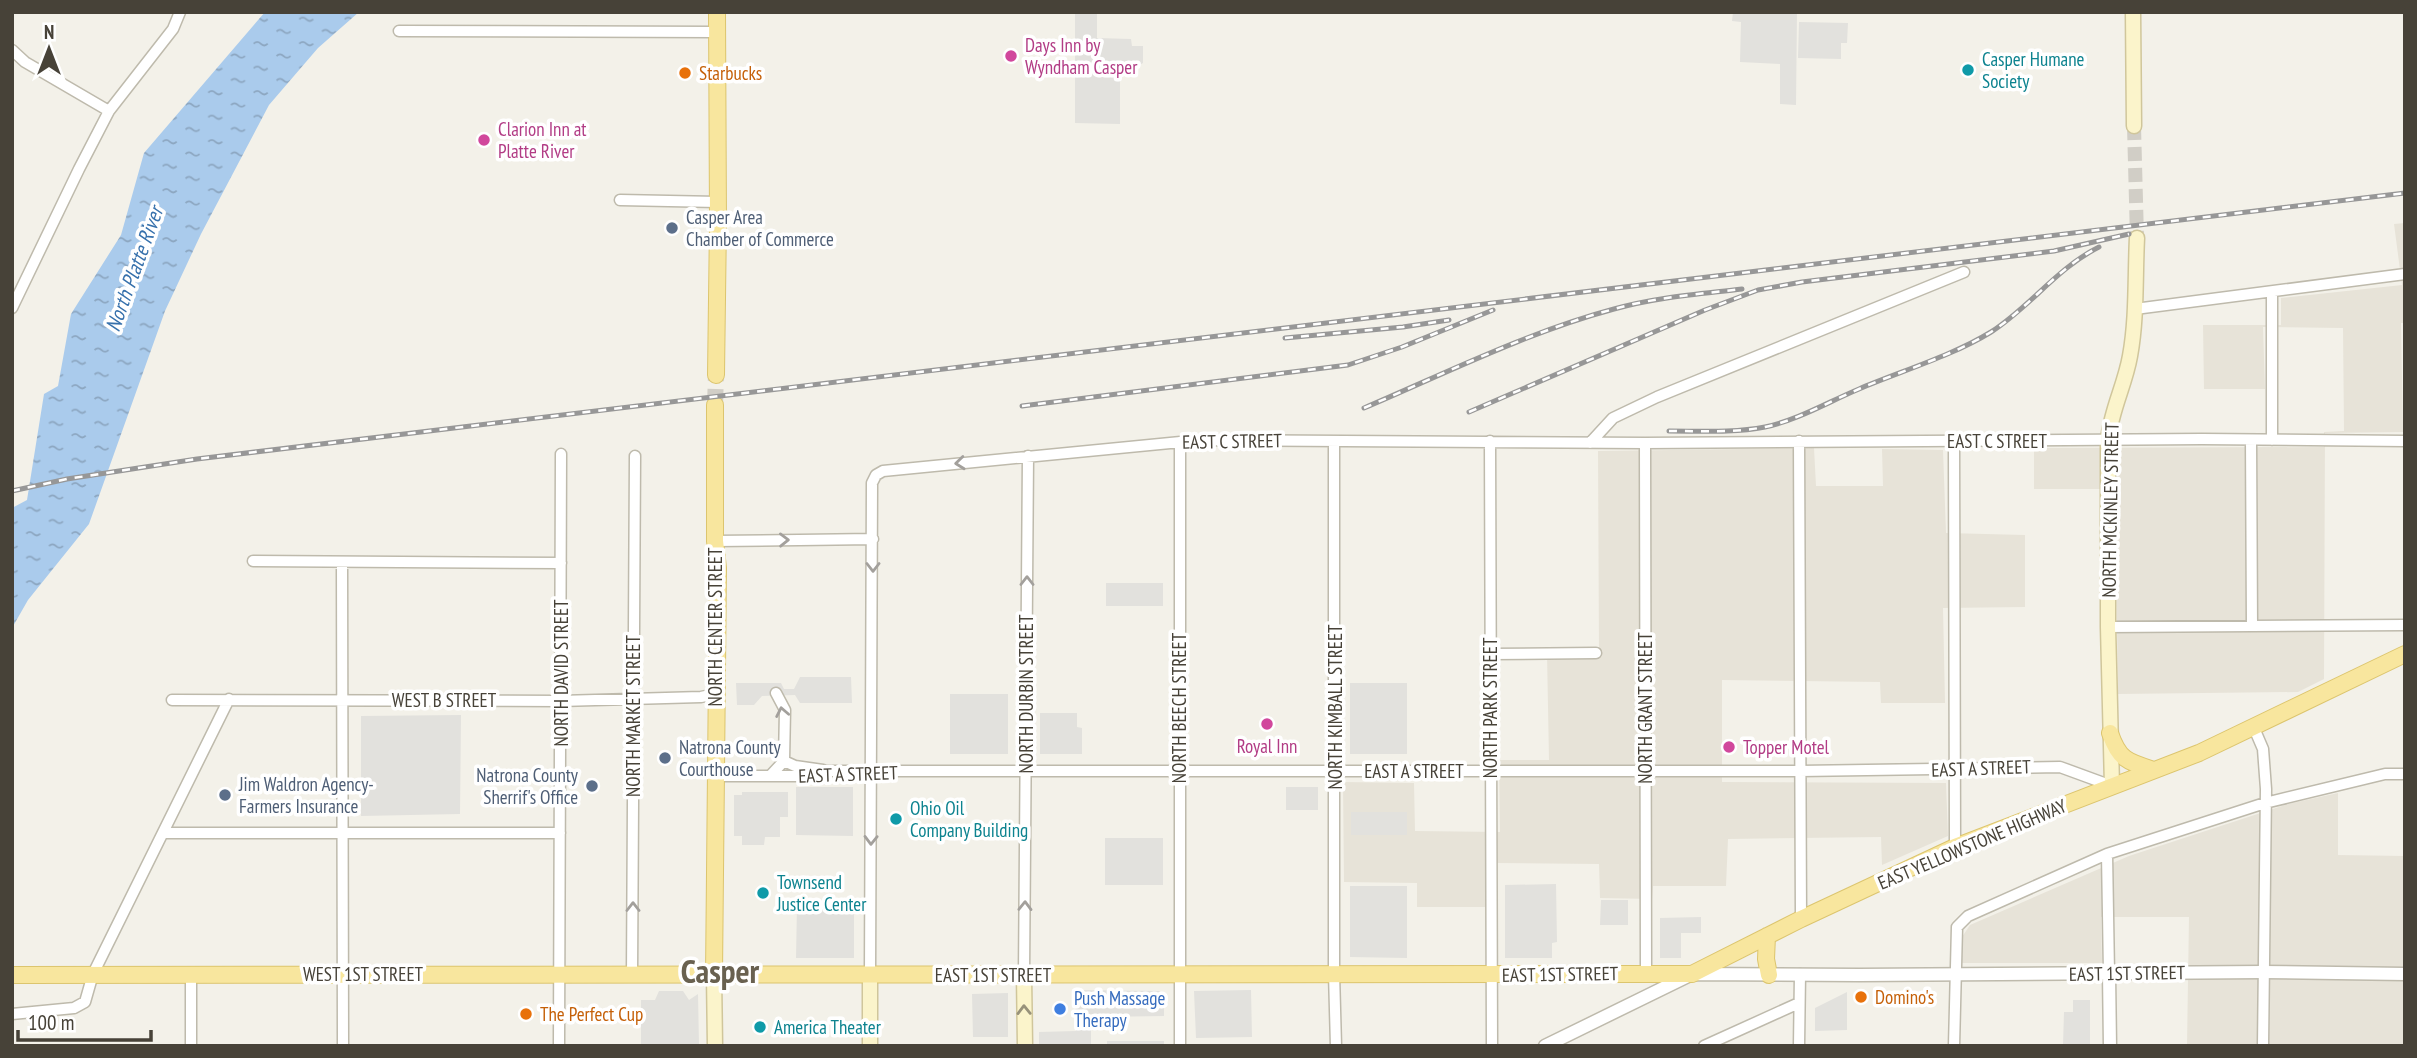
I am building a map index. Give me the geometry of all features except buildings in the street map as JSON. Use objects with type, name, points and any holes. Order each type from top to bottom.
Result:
[{"type":"main road","points":[[716,12],[716,375]]},
{"type":"main road","points":[[2133,12],[2134,126]]},
{"type":"main road","name":"NORTH MCKINLEY STREET","points":[[2112,786],[2108,627],[2108,440],[2110,419],[2130,357],[2135,309],[2137,238]]},
{"type":"main road","name":"NORTH CENTER STREET","points":[[714,975],[718,568],[715,541],[715,405]]},
{"type":"main road","name":"EAST YELLOWSTONE HIGHWAY","points":[[1692,974],[1801,919],[1955,847],[2254,728],[2405,654]]},
{"type":"main road","points":[[2110,733],[2115,748],[2123,758],[2154,770]]},
{"type":"main road","points":[[1767,936],[1766,959],[1769,975]]},
{"type":"main road","name":"EAST 1ST STREET","points":[[714,975],[1692,974]]},
{"type":"main road","name":"WEST 1ST STREET","points":[[12,975],[714,975]]},
{"type":"main road","points":[[714,975],[715,1046]]},
{"type":"main road","points":[[870,975],[870,1046]]},
{"type":"main road","points":[[1024,975],[1025,1046]]},
{"type":"street","points":[[12,308],[109,111],[173,29],[180,12]]},
{"type":"street","points":[[399,31],[716,32]]},
{"type":"street","points":[[12,50],[25,62],[109,111]]},
{"type":"street","points":[[620,200],[718,202]]},
{"type":"street","points":[[1590,443],[1613,418],[1657,397],[1965,272]]},
{"type":"street","points":[[2135,309],[2405,274]]},
{"type":"street","points":[[2272,292],[2272,440]]},
{"type":"street","points":[[2251,440],[2252,626]]},
{"type":"street","name":"EAST C STREET","points":[[873,539],[873,482],[876,475],[883,471],[1180,442],[2405,440]]},
{"type":"street","name":"NORTH KIMBALL STREET","points":[[1334,441],[1336,1046]]},
{"type":"street","name":"NORTH PARK STREET","points":[[1490,441],[1492,1046]]},
{"type":"street","points":[[1799,441],[1801,919]]},
{"type":"street","points":[[1954,441],[1955,847]]},
{"type":"street","name":"NORTH BEECH STREET","points":[[1180,442],[1180,1046]]},
{"type":"street","name":"NORTH GRANT STREET","points":[[1645,443],[1646,974]]},
{"type":"street","name":"NORTH DAVID STREET","points":[[558,1046],[561,454]]},
{"type":"street","name":"NORTH MARKET STREET","points":[[632,975],[635,456]]},
{"type":"street","name":"NORTH DURBIN STREET","points":[[1024,975],[1028,456]]},
{"type":"street","points":[[715,541],[873,539],[870,975]]},
{"type":"street","points":[[253,561],[561,563]]},
{"type":"street","points":[[342,562],[343,1046]]},
{"type":"street","points":[[2108,627],[2405,625]]},
{"type":"street","points":[[1490,654],[1597,653]]},
{"type":"street","points":[[771,776],[784,761],[785,710],[776,693]]},
{"type":"street","name":"WEST B STREET","points":[[172,700],[561,701],[701,697],[715,694]]},
{"type":"street","points":[[12,1014],[75,1007],[85,1002],[93,974],[229,699]]},
{"type":"street","points":[[2254,728],[2263,749],[2265,803],[2263,1046]]},
{"type":"street","points":[[784,761],[795,766],[826,771]]},
{"type":"street","name":"EAST A STREET","points":[[715,776],[810,776],[826,771],[1800,771],[1954,770],[2029,766],[2060,767],[2112,786]]},
{"type":"street","points":[[1954,1046],[1957,927],[1968,916],[2107,855],[2265,803],[2385,774],[2405,774]]},
{"type":"street","points":[[163,833],[560,833]]},
{"type":"street","points":[[2107,855],[2110,1046]]},
{"type":"street","points":[[191,974],[191,1046]]},
{"type":"street","name":"EAST 1ST STREET","points":[[1692,974],[2405,974]]},
{"type":"street","name":"EAST YELLOWSTONE HIGHWAY","points":[[1545,1046],[1692,974]]},
{"type":"street","points":[[1799,1046],[1800,974]]},
{"type":"street","points":[[1704,1046],[1799,1003]]},
{"type":"shaded area","points":[[1075,12],[1097,12],[1097,38],[1131,39],[1132,46],[1143,46],[1143,63],[1120,76],[1120,124],[1075,123]]},
{"type":"shaded area","points":[[1733,12],[1797,12],[1796,105],[1780,104],[1780,64],[1740,62],[1741,22],[1732,21]]},
{"type":"shaded area","points":[[1799,22],[1848,23],[1847,43],[1841,43],[1841,59],[1798,58]]},
{"type":"shaded area","points":[[2405,223],[2405,323],[2401,323],[2403,432],[2325,433],[2324,679],[2298,692],[2118,694],[2115,489],[2034,489],[2034,448],[2324,447],[2324,432],[2344,431],[2343,328],[2263,327],[2265,389],[2204,389],[2203,325],[2281,325],[2281,298],[2402,285],[2394,224]]},
{"type":"shaded area","points":[[1814,448],[1816,486],[1883,486],[1882,449],[1943,450],[1946,533],[2025,535],[2025,607],[1943,608],[1945,703],[1881,703],[1880,682],[1722,680],[1722,782],[1946,783],[1948,836],[1882,865],[1881,837],[1728,839],[1726,886],[1653,886],[1652,899],[1600,898],[1599,864],[1497,863],[1497,907],[1417,907],[1417,883],[1344,882],[1343,782],[1414,783],[1415,831],[1500,832],[1499,760],[1549,760],[1547,653],[1599,652],[1598,451]]},
{"type":"shaded area","points":[[1106,583],[1163,583],[1163,606],[1106,606]]},
{"type":"shaded area","points":[[800,677],[851,677],[852,703],[800,703],[795,695],[762,696],[754,705],[737,705],[736,683],[781,683],[784,689],[794,689]]},
{"type":"shaded area","points":[[1350,683],[1407,683],[1407,754],[1350,754]]},
{"type":"shaded area","points":[[950,694],[1008,694],[1008,754],[950,754]]},
{"type":"shaded area","points":[[1040,713],[1077,713],[1077,727],[1082,728],[1082,754],[1040,754]]},
{"type":"shaded area","points":[[461,715],[460,814],[361,816],[361,716]]},
{"type":"shaded area","points":[[796,787],[853,787],[853,836],[796,835]]},
{"type":"shaded area","points":[[1286,787],[1318,787],[1318,810],[1286,810]]},
{"type":"shaded area","points":[[742,792],[788,792],[788,817],[780,817],[780,837],[765,837],[764,845],[742,845],[742,836],[734,836],[734,795],[742,795]]},
{"type":"shaded area","points":[[2338,793],[2338,855],[2405,856],[2405,1046],[2187,1046],[2189,917],[2101,917],[2102,963],[1960,963],[1962,937],[1970,925],[2129,856],[2288,804]]},
{"type":"shaded area","points":[[1351,812],[1407,812],[1407,835],[1351,835]]},
{"type":"shaded area","points":[[1105,838],[1163,838],[1163,885],[1105,885]]},
{"type":"shaded area","points":[[1556,884],[1557,942],[1552,943],[1552,958],[1505,958],[1505,885]]},
{"type":"shaded area","points":[[1350,886],[1407,886],[1407,958],[1350,957]]},
{"type":"shaded area","points":[[1601,900],[1628,900],[1628,925],[1600,925]]},
{"type":"shaded area","points":[[797,905],[854,906],[854,958],[796,958]]},
{"type":"shaded area","points":[[1701,917],[1701,933],[1681,933],[1681,958],[1660,958],[1660,918]]},
{"type":"shaded area","points":[[1075,990],[1159,991],[1164,996],[1164,1016],[1099,1017],[1097,1028],[1091,1028],[1091,1044],[1039,1044],[1039,1032],[1076,1031]]},
{"type":"shaded area","points":[[1251,990],[1252,1037],[1196,1038],[1194,991]]},
{"type":"shaded area","points":[[659,991],[683,991],[689,1000],[698,994],[699,1045],[641,1046],[641,1000],[655,1000]]},
{"type":"shaded area","points":[[1847,992],[1847,1030],[1815,1031],[1815,1008]]},
{"type":"shaded area","points":[[1008,993],[1008,1037],[973,1037],[972,994]]},
{"type":"shaded area","points":[[2073,1000],[2090,1000],[2090,1046],[2063,1046],[2064,1012],[2073,1012]]},
{"type":"shaded area","points":[[1107,1041],[1164,1041],[1164,1046],[1107,1046]]},
{"type":"water","name":"North Platte River","points":[[265,12],[359,12],[318,48],[269,105],[201,234],[165,311],[89,524],[28,600],[12,628],[12,508],[27,500],[44,394],[58,386],[71,314],[121,235],[144,153]]},
{"type":"tunnel","points":[[2134,126],[2137,238]]},
{"type":"tunnel","points":[[715,405],[716,375]]},
{"type":"railway","points":[[12,491],[67,479],[197,459],[2405,193]]},
{"type":"railway","points":[[1469,412],[1705,310],[1758,290],[1802,282],[2054,251],[2129,234]]},
{"type":"railway","points":[[1669,431],[1741,430],[1777,424],[1943,356],[1991,332],[2070,266],[2099,247]]},
{"type":"railway","points":[[1364,408],[1488,354],[1582,318],[1678,296],[1742,289]]},
{"type":"railway","points":[[1022,406],[1348,365],[1402,347],[1493,310]]},
{"type":"railway","points":[[1285,338],[1449,320]]},
{"type":"place","name":"Days Inn by Wyndham Casper","points":[[1011,56]]},
{"type":"place","name":"Casper Humane Society","points":[[1968,70]]},
{"type":"place","name":"Starbucks","points":[[685,73]]},
{"type":"place","name":"Clarion Inn at Platte River","points":[[484,140]]},
{"type":"place","name":"Casper Area Chamber of Commerce","points":[[672,228]]},
{"type":"place","name":"Royal Inn","points":[[1267,724]]},
{"type":"place","name":"Topper Motel","points":[[1729,747]]},
{"type":"place","name":"Natrona County Courthouse","points":[[665,758]]},
{"type":"place","name":"Natrona County Sherrif's Office","points":[[592,786]]},
{"type":"place","name":"Jim Waldron Agency- Farmers Insurance","points":[[225,795]]},
{"type":"place","name":"Ohio Oil Company Building","points":[[896,819]]},
{"type":"place","name":"Townsend Justice Center","points":[[763,893]]},
{"type":"place","name":"Domino's","points":[[1861,997]]},
{"type":"place","name":"Push Massage Therapy","points":[[1060,1009]]},
{"type":"place","name":"The Perfect Cup","points":[[526,1014]]},
{"type":"place","name":"America Theater","points":[[760,1027]]},
{"type":"district","name":"Casper","points":[[720,970]]}]
